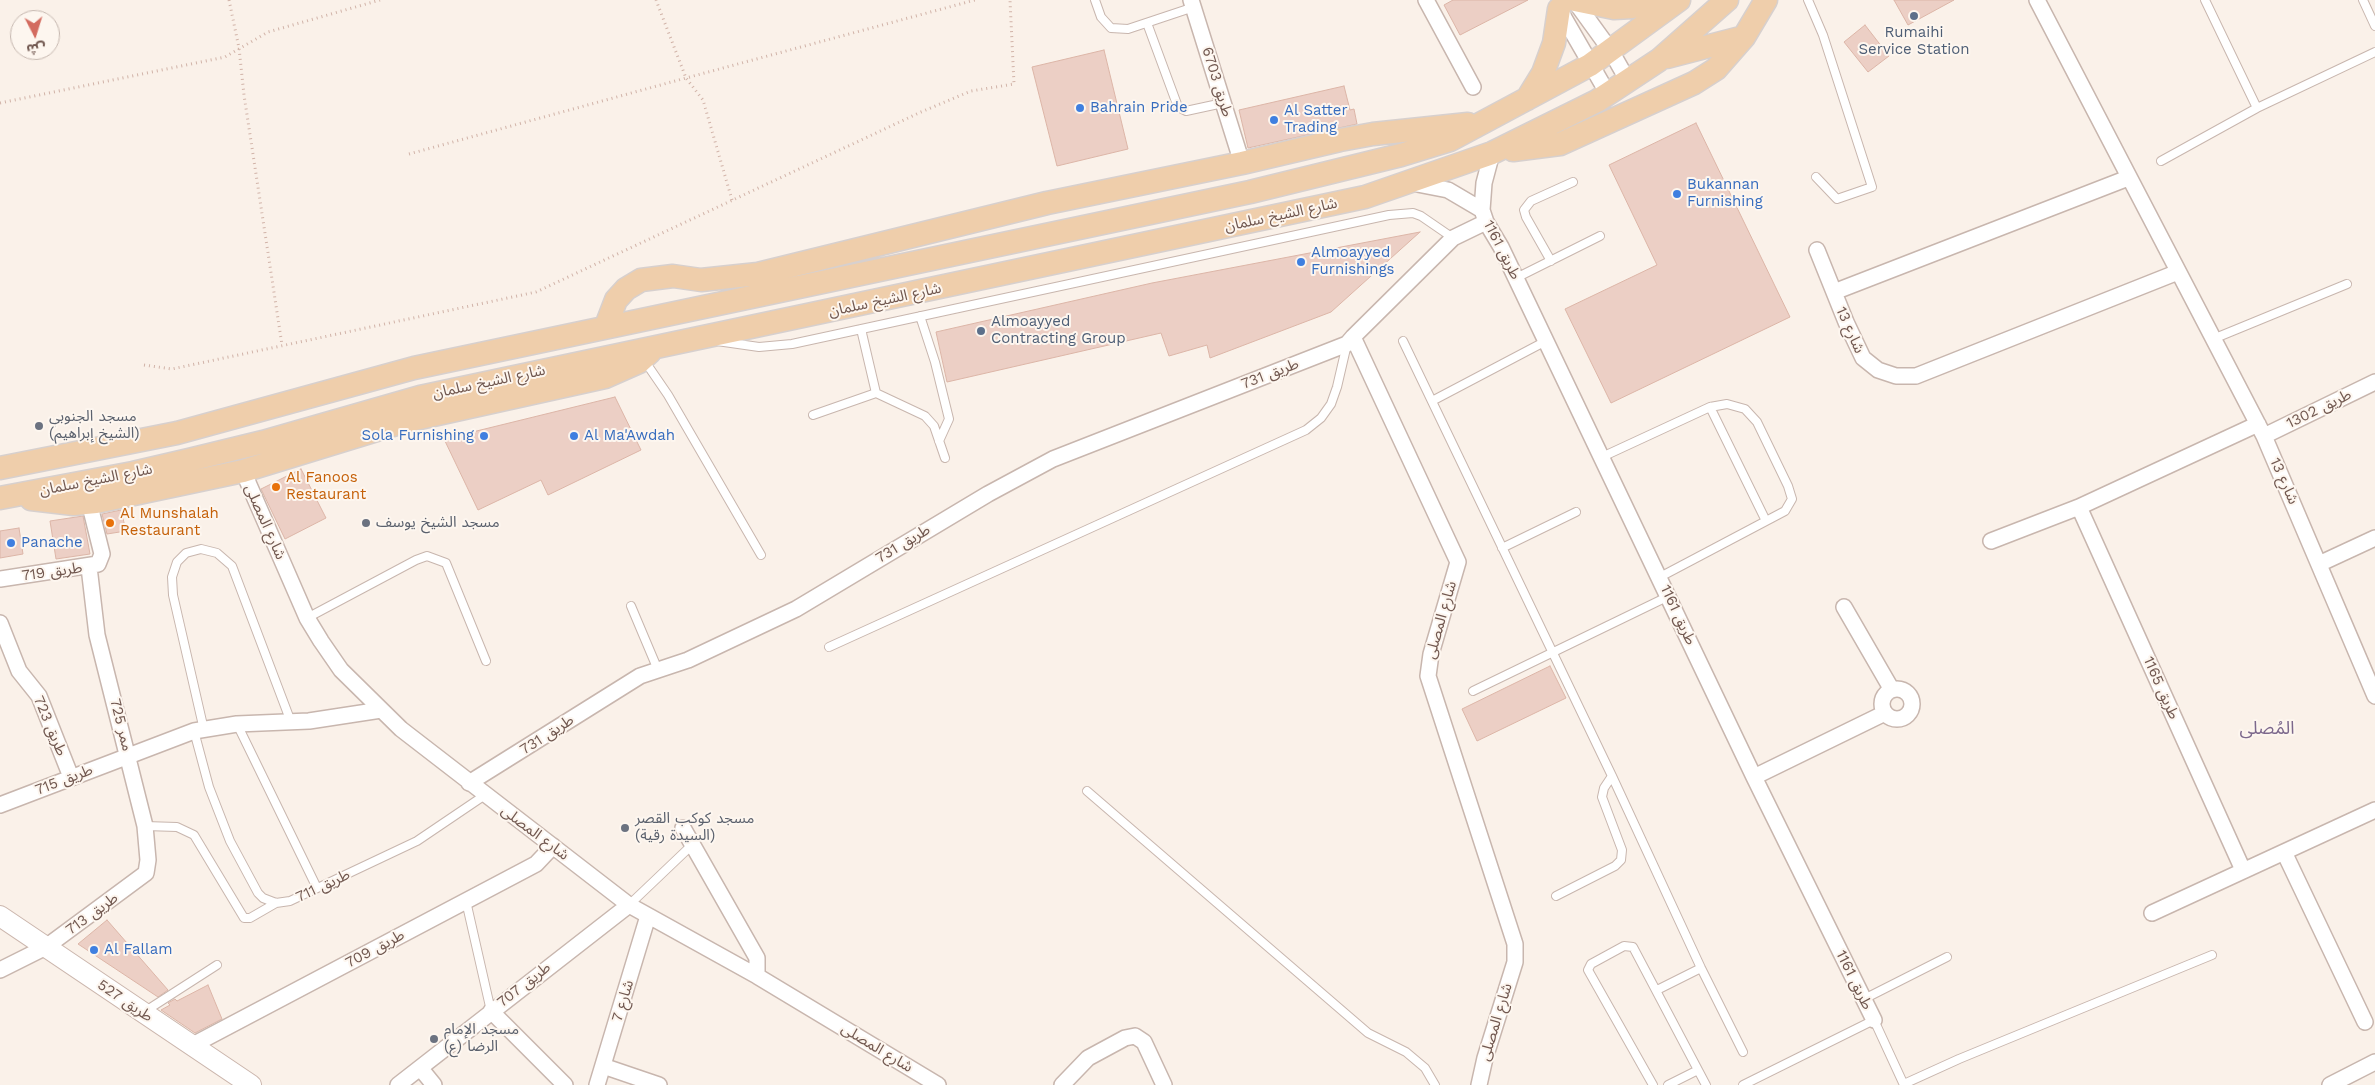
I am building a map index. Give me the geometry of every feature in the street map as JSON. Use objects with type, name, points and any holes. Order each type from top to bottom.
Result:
[{"type":"main road","points":[[1526,101],[1543,73],[1566,2],[1614,8],[1632,7],[1664,0]]},
{"type":"main road","name":"شارع الشيخ سلمان","points":[[0,468],[176,432],[414,368],[606,326],[1250,192],[1401,155],[1450,140],[1526,101],[1590,65],[1679,0]]},
{"type":"main road","name":"شارع الشيخ سلمان","points":[[6,498],[133,473],[263,442],[420,397],[649,353],[705,338],[1355,199],[1412,183],[1492,153],[1608,94],[1659,60],[1727,0]]},
{"type":"main road","points":[[1492,153],[1560,144],[1685,87],[1716,69],[1744,37],[1766,0]]},
{"type":"main road","points":[[1659,60],[1744,37]]},
{"type":"main road","points":[[606,326],[616,300],[626,289],[641,280],[673,276],[701,280],[758,274],[1047,203],[1373,134],[1484,123]]},
{"type":"main road","points":[[6,498],[56,503],[89,502],[243,471],[406,421],[605,377],[624,371],[649,353]]},
{"type":"street","points":[[1426,0],[1473,87]]},
{"type":"street","name":"شارع 13","points":[[2037,0],[2128,178],[2261,430],[2375,696]]},
{"type":"street","points":[[1566,2],[1611,51],[1628,81]]},
{"type":"street","points":[[1566,2],[1590,65],[1608,94]]},
{"type":"street","name":"طريق 6703","points":[[1192,4],[1242,163]]},
{"type":"street","name":"طريق 1161","points":[[1484,216],[1484,183],[1492,153]]},
{"type":"street","name":"شارع 13","points":[[1834,292],[2128,178]]},
{"type":"street","name":"طريق 1161","points":[[1412,183],[1448,190],[1484,216],[1516,278],[1660,577],[1754,777],[1874,1020]]},
{"type":"street","points":[[1350,340],[1453,238],[1484,216]]},
{"type":"street","name":"شارع 13","points":[[1817,250],[1863,358],[1878,370],[1896,376],[1916,376],[2178,272]]},
{"type":"street","name":"طريق 731","points":[[469,783],[640,676],[688,660],[796,608],[988,494],[1054,459],[1350,340]]},
{"type":"street","name":"شارع المصلى","points":[[1350,340],[1458,562],[1431,654],[1428,676],[1515,944],[1515,962],[1484,1058],[1478,1085]]},
{"type":"street","name":"طريق 1302","points":[[1991,541],[2080,507],[2375,382]]},
{"type":"street","name":"شارع المصلى","points":[[243,471],[308,618],[341,670],[401,729],[629,904],[758,976],[938,1085]]},
{"type":"street","name":"طريق 719","points":[[0,579],[89,567],[98,564],[102,558],[89,502]]},
{"type":"street","name":"طريق 1165","points":[[2080,507],[2243,870]]},
{"type":"street","points":[[2319,564],[2375,538]]},
{"type":"street","name":"ممر 725","points":[[89,567],[97,635],[145,826],[148,860],[146,873],[137,880]]},
{"type":"street","points":[[1844,608],[1892,690]]},
{"type":"street","name":"طريق 723","points":[[0,623],[7,657],[40,696],[72,777]]},
{"type":"street","points":[[1901,689],[1909,694],[1912,703],[1909,712],[1902,718],[1893,718],[1885,713],[1882,704],[1884,695],[1892,690],[1901,689]]},
{"type":"street","name":"طريق 715","points":[[0,805],[128,754],[199,731],[237,724],[291,722],[381,710]]},
{"type":"street","points":[[1754,777],[1885,713]]},
{"type":"street","points":[[2152,913],[2375,810]]},
{"type":"street","points":[[683,828],[757,958],[758,976]]},
{"type":"street","name":"طريق 709","points":[[191,1046],[536,864],[553,846]]},
{"type":"street","points":[[2284,852],[2365,1022]]},
{"type":"street","name":"طريق 713","points":[[0,970],[46,948],[137,880]]},
{"type":"street","name":"طريق 707","points":[[398,1085],[421,1069],[491,1011],[629,904]]},
{"type":"street","name":"طريق 527","points":[[0,916],[251,1085]]},
{"type":"street","name":"شارع 7","points":[[597,1085],[648,916]]},
{"type":"street","points":[[491,1011],[565,1085]]},
{"type":"street","points":[[1062,1085],[1088,1058],[1125,1038],[1135,1036],[1144,1042],[1164,1085]]},
{"type":"street","points":[[2330,1085],[2375,1062]]},
{"type":"street","points":[[602,1066],[659,1085]]},
{"type":"street","points":[[421,1069],[434,1085]]},
{"type":"lane","points":[[1096,0],[1101,17],[1111,28],[1128,29],[1192,4]]},
{"type":"lane","points":[[1808,0],[1823,35],[1872,187],[1837,199],[1816,177]]},
{"type":"lane","points":[[2205,0],[2257,108]]},
{"type":"lane","points":[[2363,0],[2375,26]]},
{"type":"lane","points":[[1147,23],[1178,107],[1186,111],[1223,103]]},
{"type":"lane","points":[[2160,161],[2257,108],[2375,52]]},
{"type":"lane","points":[[1551,261],[1526,217],[1525,206],[1531,201],[1573,182]]},
{"type":"lane","points":[[705,338],[723,344],[759,347],[792,344],[1389,215],[1413,213],[1422,216],[1453,238]]},
{"type":"lane","points":[[1516,278],[1600,236]]},
{"type":"lane","points":[[2213,339],[2347,284]]},
{"type":"lane","points":[[920,316],[935,362],[949,419],[939,441]]},
{"type":"lane","points":[[861,329],[876,393]]},
{"type":"lane","points":[[829,647],[1306,430],[1321,418],[1331,404],[1350,340]]},
{"type":"lane","points":[[1403,341],[1612,776],[1701,968],[1743,1052]]},
{"type":"lane","points":[[1432,401],[1546,341]]},
{"type":"lane","points":[[649,353],[668,396],[761,554]]},
{"type":"lane","points":[[813,415],[876,393],[925,416],[934,426],[945,458]]},
{"type":"lane","points":[[1602,457],[1710,407],[1718,404],[1736,406],[1752,415],[1757,422],[1791,492],[1792,499],[1785,511],[1660,577]]},
{"type":"lane","points":[[1710,407],[1766,521]]},
{"type":"lane","points":[[1502,548],[1576,512]]},
{"type":"lane","name":"طريق 711","points":[[291,722],[232,566],[217,553],[201,549],[186,553],[177,562],[172,578],[172,595],[209,787],[230,841],[258,893],[263,898],[276,903],[290,901],[417,841],[485,795]]},
{"type":"lane","points":[[308,618],[416,560],[427,556],[446,564],[486,661]]},
{"type":"lane","points":[[1473,691],[1669,596]]},
{"type":"lane","points":[[631,606],[658,670]]},
{"type":"lane","points":[[237,724],[317,888]]},
{"type":"lane","points":[[1556,896],[1615,866],[1621,860],[1622,850],[1602,797],[1604,788],[1612,776]]},
{"type":"lane","points":[[1087,791],[1368,1033],[1406,1052],[1425,1068],[1435,1085]]},
{"type":"lane","points":[[145,826],[177,827],[194,835],[244,918],[250,918],[276,903]]},
{"type":"lane","points":[[629,904],[693,844]]},
{"type":"lane","points":[[466,901],[491,1011]]},
{"type":"lane","points":[[1654,1085],[1588,970],[1591,964],[1624,946],[1633,947],[1706,1085]]},
{"type":"lane","points":[[1743,1085],[1874,1020],[1904,1084],[1959,1059],[2212,955]]},
{"type":"lane","points":[[1864,999],[1947,957]]},
{"type":"lane","points":[[142,1013],[218,965]]},
{"type":"lane","points":[[1657,990],[1701,968]]},
{"type":"lane","points":[[1668,1085],[1698,1070]]},
{"type":"path","points":[[229,0],[239,48],[244,95],[282,345]]},
{"type":"path","points":[[0,103],[224,57],[268,32],[380,0]]},
{"type":"path","points":[[656,0],[686,78],[703,100],[732,200]]},
{"type":"path","points":[[408,154],[975,0]]},
{"type":"path","points":[[144,365],[172,369],[536,292],[971,90],[1014,84],[1010,0]]},
{"type":"building","points":[[1453,0],[1528,0],[1460,35],[1444,5]]},
{"type":"building","name":"Rumaihi Service Station","points":[[1894,0],[1954,0],[1908,25]]},
{"type":"building","points":[[1865,25],[1889,56],[1868,72],[1844,42]]},
{"type":"building","name":"Bahrain Pride","points":[[1104,50],[1128,149],[1057,166],[1032,67]]},
{"type":"building","points":[[1344,86],[1350,110],[1354,109],[1357,124],[1248,148],[1239,110]]},
{"type":"building","points":[[1696,123],[1790,317],[1611,403],[1565,309],[1657,265],[1609,165]]},
{"type":"building","points":[[1420,232],[1331,312],[1210,358],[1207,345],[1169,356],[1161,333],[947,382],[936,332],[1152,283]]},
{"type":"building","name":"Al Ma'Awdah","points":[[615,397],[641,450],[548,495],[541,480],[478,510],[444,439]]},
{"type":"building","points":[[301,469],[326,518],[285,539],[261,489]]},
{"type":"building","name":"Al Munshalah Restaurant","points":[[121,510],[126,531],[107,534],[102,514]]},
{"type":"building","points":[[83,516],[90,554],[56,559],[50,521]]},
{"type":"building","name":"Panache","points":[[19,528],[23,554],[0,558],[0,531]]},
{"type":"building","points":[[1550,666],[1566,698],[1477,741],[1462,709]]},
{"type":"building","points":[[107,920],[168,990],[158,997],[78,944]]},
{"type":"building","points":[[208,985],[222,1019],[195,1033],[161,1010],[170,1005],[168,1003],[175,999],[177,1001]]},
{"type":"place","name":"Rumaihi Service Station","points":[[1914,16]]},
{"type":"place","name":"Bahrain Pride","points":[[1080,108]]},
{"type":"place","name":"Al Satter Trading","points":[[1274,120]]},
{"type":"place","name":"Bukannan Furnishing","points":[[1677,194]]},
{"type":"place","name":"Almoayyed Furnishings","points":[[1301,262]]},
{"type":"place","name":"Almoayyed Contracting Group","points":[[981,331]]},
{"type":"place","name":"مسجد الجنوبي (الشيخ إبراهيم)","points":[[39,426]]},
{"type":"place","name":"Sola Furnishing","points":[[484,436]]},
{"type":"place","name":"Al Ma'Awdah","points":[[574,436]]},
{"type":"place","name":"Al Fanoos Restaurant","points":[[276,487]]},
{"type":"place","name":"Al Munshalah Restaurant","points":[[110,523]]},
{"type":"place","name":"مسجد الشيخ يوسف","points":[[366,523]]},
{"type":"place","name":"Panache","points":[[11,543]]},
{"type":"place","name":"مسجد كوكب القصر (السيدة رقية)","points":[[625,828]]},
{"type":"place","name":"Al Fallam","points":[[94,950]]},
{"type":"place","name":"مسجد الإمام الرضا (ع)","points":[[434,1039]]},
{"type":"district","name":"المُصلى","points":[[2267,729]]}]
